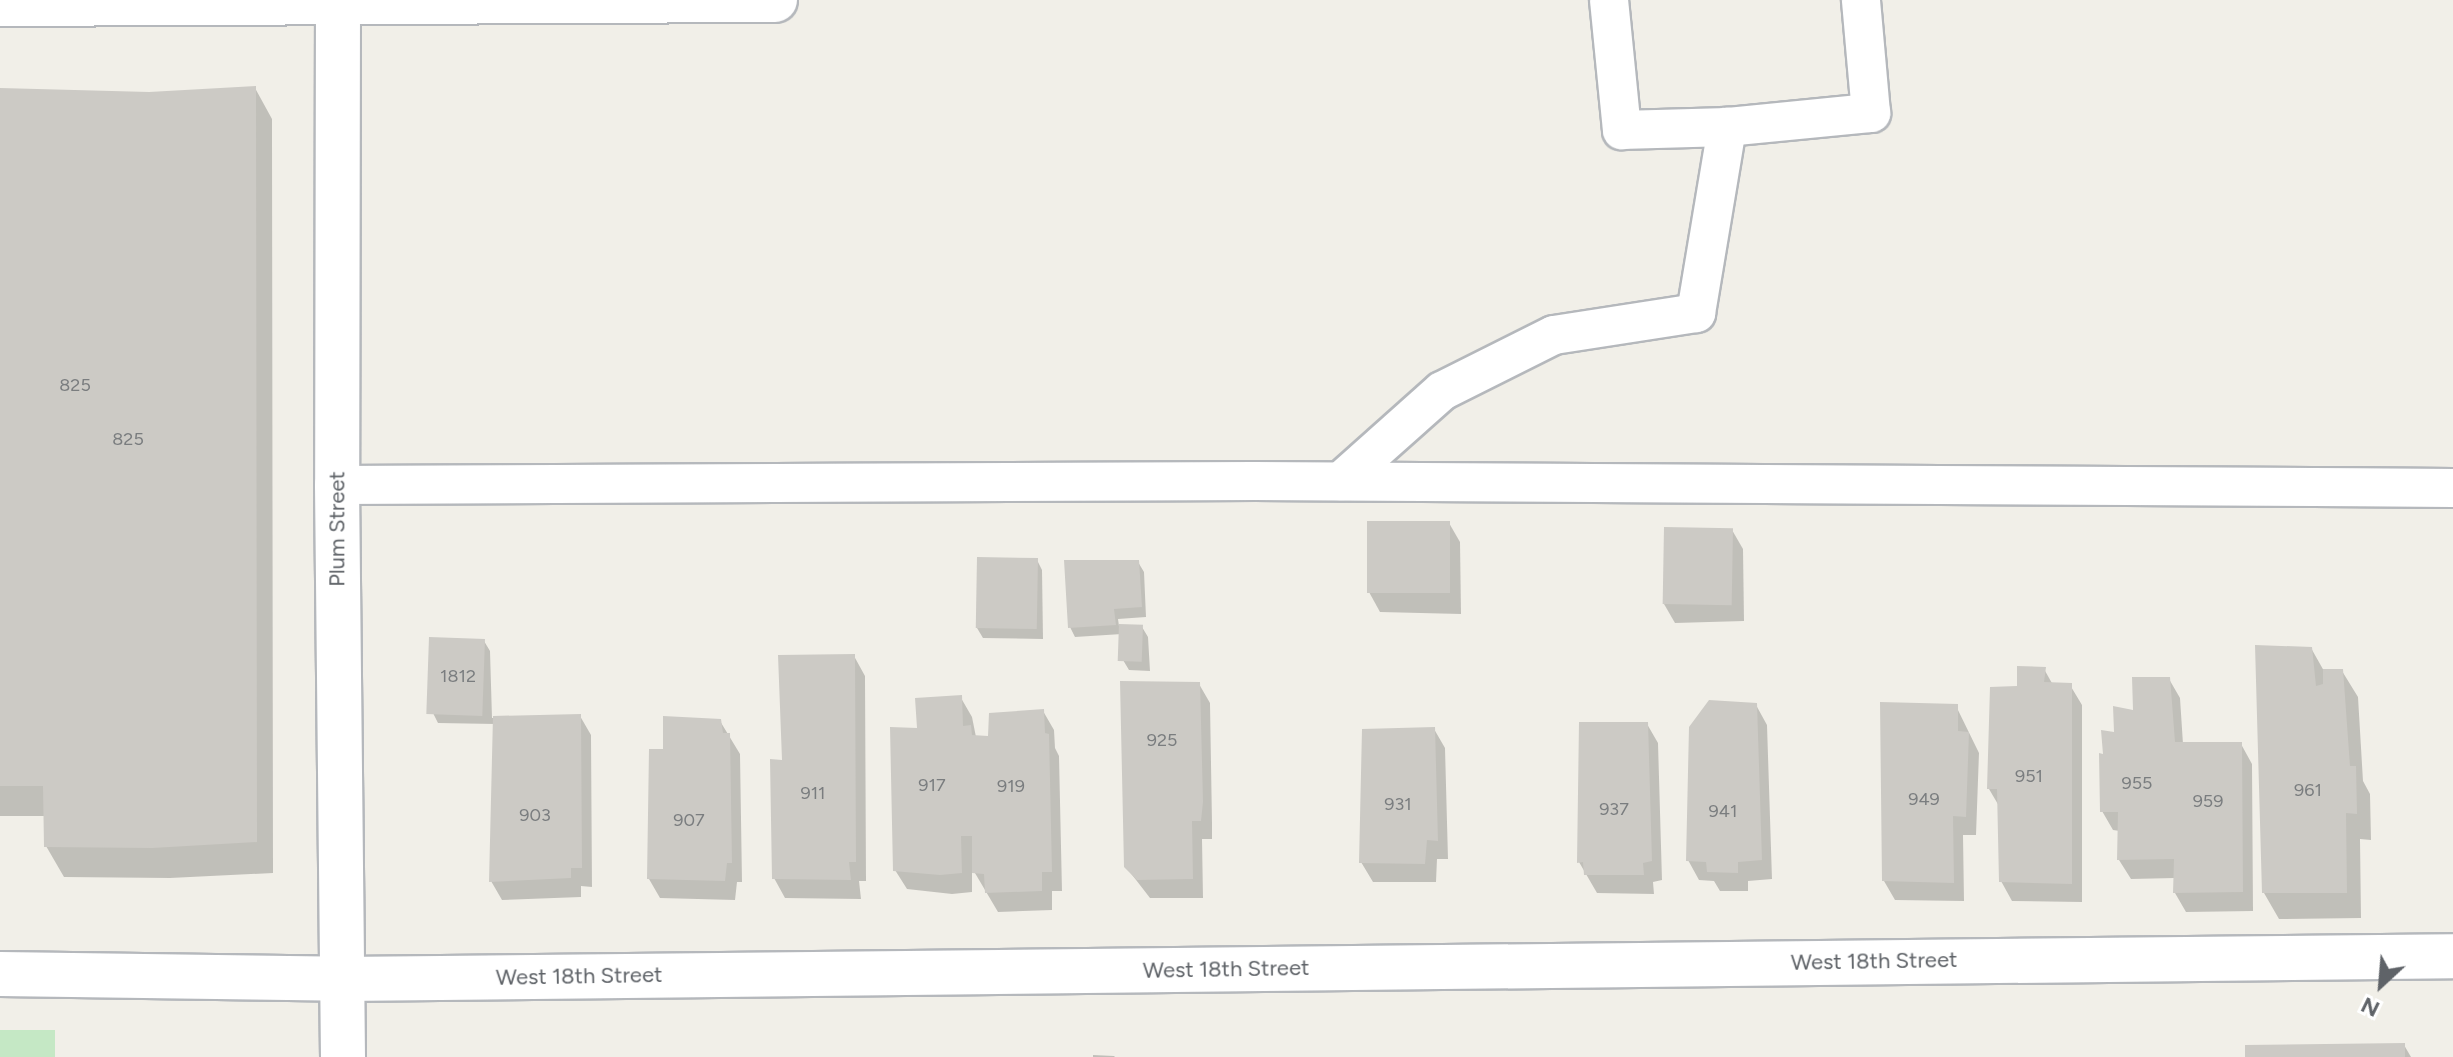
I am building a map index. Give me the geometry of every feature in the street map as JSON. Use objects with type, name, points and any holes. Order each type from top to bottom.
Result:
[{"type":"street","points":[[0,4],[775,0]]},
{"type":"street","name":"Plum Street","points":[[338,1],[337,485],[343,1057]]},
{"type":"street","name":"West 18th Street","points":[[0,974],[342,979],[2453,956]]},
{"type":"lane","points":[[1609,0],[1622,130],[1727,127],[1871,113],[1861,0]]},
{"type":"lane","points":[[1341,481],[1442,391],[1554,335],[1696,313],[1727,127]]},
{"type":"lane","points":[[337,485],[1341,481],[2453,488]]},
{"type":"green space","points":[[0,1030],[55,1030],[55,1057],[0,1057]]},
{"type":"building","points":[[256,86],[257,842],[152,848],[44,847],[43,786],[0,786],[0,88],[149,92]]},
{"type":"building","points":[[1367,521],[1450,521],[1450,593],[1367,593]]},
{"type":"building","points":[[1664,527],[1733,528],[1732,605],[1663,604]]},
{"type":"building","points":[[977,557],[1038,558],[1037,629],[976,628]]},
{"type":"building","points":[[1064,560],[1139,560],[1142,607],[1114,609],[1116,625],[1068,628]]},
{"type":"building","points":[[1119,624],[1143,625],[1142,662],[1118,661]]},
{"type":"building","points":[[429,637],[485,639],[482,716],[426,714]]},
{"type":"building","points":[[2255,645],[2312,647],[2316,686],[2323,684],[2323,669],[2343,669],[2350,766],[2356,766],[2357,814],[2346,813],[2347,893],[2262,893]]},
{"type":"building","points":[[855,654],[856,862],[849,862],[851,880],[772,879],[770,759],[782,760],[778,655]]},
{"type":"building","points":[[2017,666],[2046,667],[2044,682],[2072,683],[2072,884],[1999,882],[1997,789],[1987,789],[1990,687],[2017,686]]},
{"type":"building","points":[[2132,677],[2170,677],[2175,742],[2242,742],[2243,892],[2173,893],[2174,859],[2117,860],[2118,812],[2100,812],[2099,753],[2103,754],[2101,730],[2114,732],[2113,706],[2133,710]]},
{"type":"building","points":[[1120,681],[1200,682],[1203,802],[1201,821],[1192,821],[1193,879],[1137,880],[1124,867]]},
{"type":"building","points":[[962,695],[963,726],[971,725],[972,735],[988,736],[989,713],[1044,709],[1045,733],[1049,734],[1052,872],[1042,872],[1042,891],[985,893],[984,874],[972,873],[972,836],[961,836],[962,873],[940,875],[893,871],[890,727],[917,728],[915,698]]},
{"type":"building","points":[[1709,700],[1757,703],[1762,860],[1738,862],[1738,873],[1707,872],[1706,862],[1686,861],[1689,727]]},
{"type":"building","points":[[1880,702],[1958,704],[1958,731],[1969,732],[1966,817],[1953,816],[1954,883],[1882,881]]},
{"type":"building","points":[[581,714],[582,868],[571,868],[571,878],[489,882],[493,716]]},
{"type":"building","points":[[663,716],[721,719],[723,733],[730,733],[732,863],[727,863],[725,881],[647,879],[649,749],[663,749]]},
{"type":"building","points":[[1579,722],[1648,722],[1652,861],[1643,863],[1644,875],[1584,875],[1583,862],[1577,863]]},
{"type":"building","points":[[1435,727],[1438,841],[1427,840],[1425,864],[1359,863],[1362,729]]},
{"type":"building","points":[[2405,1043],[2405,1057],[2245,1057],[2245,1045]]}]
